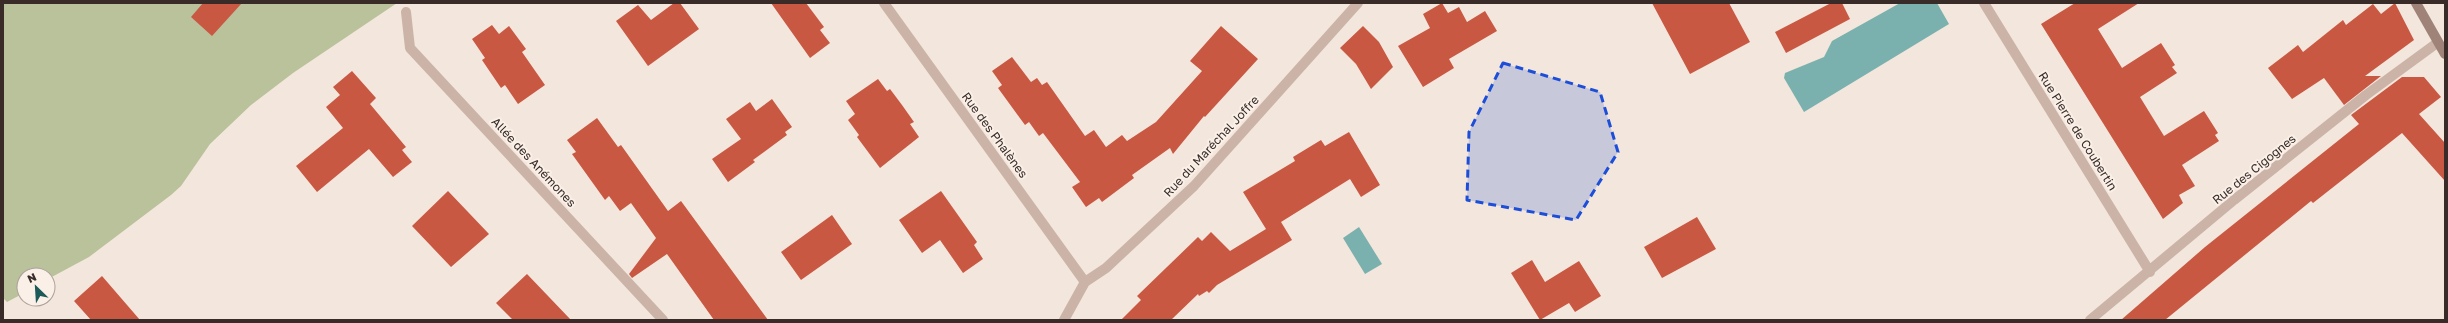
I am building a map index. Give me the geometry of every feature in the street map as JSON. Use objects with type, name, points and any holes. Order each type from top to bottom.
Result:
[{"type":"street","name":"Rue des Phalènes","points":[[884,3],[1085,282]]},
{"type":"street","name":"Rue du Maréchal Joffre","points":[[1064,320],[1085,282],[1106,268],[1194,186],[1358,3]]},
{"type":"street","name":"Rue Pierre de Coubertin","points":[[1984,3],[2150,272]]},
{"type":"street","points":[[2416,3],[2437,43],[2445,54]]},
{"type":"street","name":"Allée des Anémones","points":[[406,12],[410,48],[663,320]]},
{"type":"street","name":"Rue des Cigognes","points":[[2090,320],[2150,272],[2244,192],[2366,96],[2437,43]]},
{"type":"highlighted area","points":[[1503,63],[1600,92],[1618,152],[1576,220],[1467,200],[1469,132]]},
{"type":"green space","points":[[3,3],[397,3],[293,73],[251,105],[210,144],[181,186],[89,257],[56,275],[56,267],[16,267],[16,297],[7,302],[3,298]]},
{"type":"water","points":[[1900,3],[1937,3],[1949,24],[1804,112],[1784,78],[1785,73],[1824,57],[1832,41]]},
{"type":"water","points":[[1359,227],[1382,264],[1365,274],[1343,238]]},
{"type":"building","points":[[203,3],[242,3],[212,36],[191,17]]},
{"type":"building","points":[[674,3],[680,3],[699,29],[648,66],[616,21],[638,5],[651,20]]},
{"type":"building","points":[[771,3],[806,3],[824,27],[820,30],[830,43],[810,58]]},
{"type":"building","points":[[1442,3],[1448,13],[1459,7],[1467,22],[1485,11],[1497,31],[1449,59],[1454,68],[1423,87],[1398,46],[1430,28],[1423,14]]},
{"type":"building","points":[[1652,3],[1729,3],[1750,42],[1690,74]]},
{"type":"building","points":[[1831,3],[1842,3],[1850,19],[1786,53],[1775,32]]},
{"type":"building","points":[[2075,3],[2139,3],[2098,29],[2122,68],[2161,43],[2175,65],[2172,67],[2177,73],[2140,97],[2164,136],[2204,111],[2218,133],[2215,135],[2219,141],[2182,165],[2195,186],[2179,195],[2183,203],[2163,219],[2041,24]]},
{"type":"building","points":[[2395,3],[2414,40],[2365,76],[2381,76],[2344,105],[2324,78],[2292,99],[2268,68],[2298,45],[2303,52],[2343,20],[2346,25],[2373,4],[2381,14]]},
{"type":"building","points":[[492,25],[499,34],[509,26],[526,49],[522,52],[545,85],[518,104],[505,85],[501,88],[482,60],[485,58],[472,39]]},
{"type":"building","points":[[1221,26],[1258,59],[1205,117],[1204,116],[1173,154],[1170,148],[1132,175],[1134,178],[1102,202],[1099,198],[1086,207],[1072,187],[1080,182],[1043,133],[1039,136],[1029,122],[1025,125],[998,88],[1002,85],[992,71],[1012,57],[1031,82],[1037,78],[1042,85],[1047,82],[1085,136],[1094,130],[1106,147],[1122,135],[1127,141],[1156,122],[1202,71],[1190,61]]},
{"type":"building","points":[[1363,26],[1379,42],[1393,67],[1371,89],[1356,64],[1340,48]]},
{"type":"building","points":[[352,71],[376,98],[370,104],[406,147],[402,150],[412,162],[393,177],[369,149],[317,192],[296,166],[343,128],[326,107],[340,95],[333,87]]},
{"type":"building","points":[[2402,77],[2424,77],[2441,97],[2419,114],[2445,143],[2445,181],[2402,133],[2313,203],[2311,201],[2165,320],[2121,320],[2205,247],[2359,124],[2351,115]]},
{"type":"building","points":[[878,79],[887,91],[890,89],[902,105],[914,122],[910,124],[919,137],[880,168],[857,137],[859,135],[848,120],[855,114],[846,101]]},
{"type":"building","points":[[772,99],[792,127],[785,132],[787,135],[753,160],[755,162],[728,182],[712,159],[741,139],[726,119],[750,102],[756,111]]},
{"type":"building","points":[[597,118],[618,147],[621,145],[668,211],[681,201],[768,320],[714,320],[667,254],[632,278],[629,274],[656,238],[631,203],[620,211],[609,196],[605,200],[572,154],[576,152],[567,140]]},
{"type":"building","points":[[1349,132],[1380,185],[1361,197],[1350,179],[1281,222],[1292,240],[1217,285],[1209,293],[1207,291],[1199,296],[1198,294],[1171,320],[1121,320],[1141,300],[1137,296],[1198,237],[1202,241],[1211,232],[1230,251],[1266,229],[1243,192],[1295,161],[1293,157],[1321,140],[1325,146]]},
{"type":"building","points":[[448,191],[489,234],[451,267],[412,226]]},
{"type":"building","points":[[941,191],[977,242],[974,245],[983,259],[963,273],[940,240],[922,253],[899,220]]},
{"type":"building","points":[[832,215],[852,244],[801,280],[781,252]]},
{"type":"building","points":[[1697,217],[1716,249],[1662,278],[1644,247]]},
{"type":"building","points":[[1532,260],[1545,282],[1579,261],[1601,296],[1575,312],[1569,303],[1540,320],[1511,273]]},
{"type":"building","points":[[527,274],[571,320],[513,320],[496,303]]},
{"type":"building","points":[[102,276],[140,320],[91,320],[74,301]]}]
